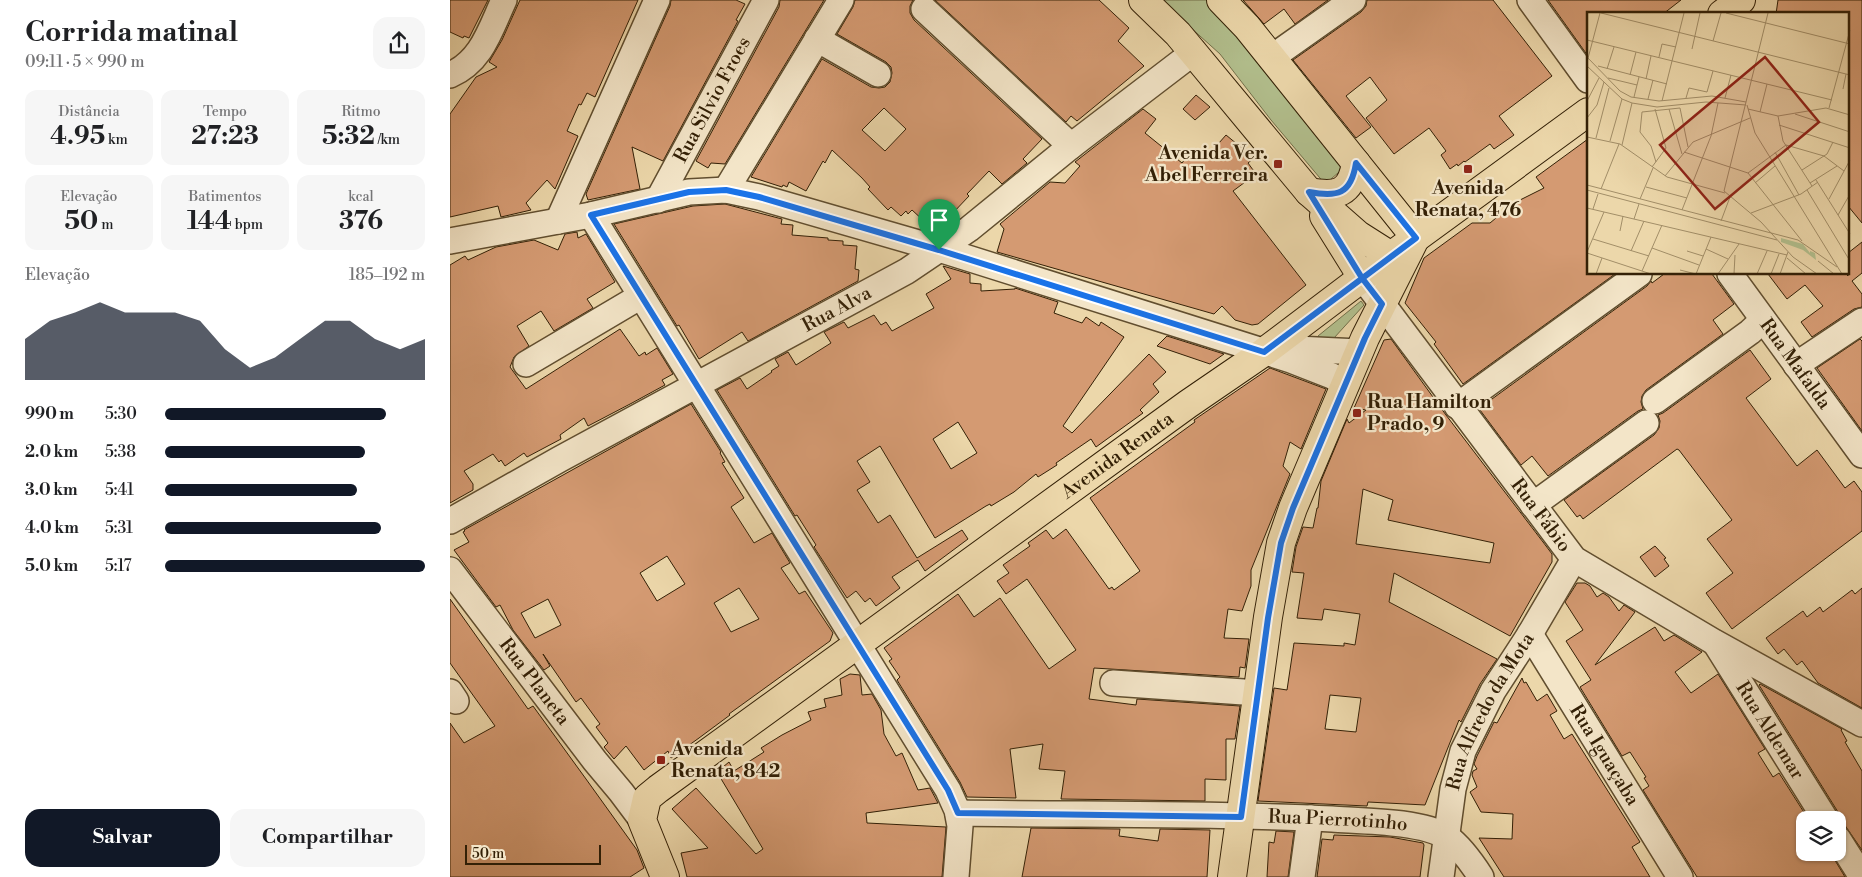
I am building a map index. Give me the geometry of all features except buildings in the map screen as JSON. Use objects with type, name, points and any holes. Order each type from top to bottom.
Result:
[{"type":"main road","points":[[1143,0],[1194,52],[1309,192],[1362,278]]},
{"type":"main road","points":[[1222,0],[1272,58],[1416,238],[1359,352],[1293,508],[1281,543],[1268,618],[1232,877]]},
{"type":"main road","points":[[1725,12],[1741,0]]},
{"type":"main road","name":"Avenida Renata","points":[[645,809],[658,789],[1180,410],[1264,352],[1391,256],[1587,113]]},
{"type":"main road","points":[[1309,192],[1332,195],[1342,191],[1352,180],[1356,163]]},
{"type":"main road","points":[[1309,192],[1351,230],[1391,256]]},
{"type":"main road","name":"Rua Planeta","points":[[645,809],[665,877]]},
{"type":"street","points":[[450,76],[474,59],[486,43],[504,0]]},
{"type":"street","points":[[558,221],[657,0]]},
{"type":"street","name":"Rua Silvio Froes","points":[[658,200],[766,0]]},
{"type":"street","points":[[726,190],[841,0]]},
{"type":"street","points":[[1272,58],[1353,0]]},
{"type":"street","points":[[1530,0],[1587,79]]},
{"type":"street","points":[[924,9],[1070,146]]},
{"type":"street","points":[[817,39],[878,74]]},
{"type":"street","name":"Rua Alva","points":[[450,521],[697,384],[907,271],[969,229],[1070,146],[1194,52]]},
{"type":"street","points":[[450,241],[591,215],[689,192],[726,190],[759,197],[939,250],[1264,352],[1313,368],[1346,385]]},
{"type":"street","points":[[591,215],[948,790],[958,813],[960,826],[956,877]]},
{"type":"street","points":[[1457,406],[1638,275]]},
{"type":"street","name":"Rua Mafalda","points":[[1731,275],[1862,455]]},
{"type":"street","name":"Rua Fábio","points":[[1362,278],[1574,560],[1714,642],[1862,724]]},
{"type":"street","points":[[526,364],[641,296]]},
{"type":"street","points":[[1533,505],[1763,320]]},
{"type":"street","points":[[1796,365],[1862,321]]},
{"type":"street","points":[[1264,352],[1296,349],[1359,352]]},
{"type":"street","name":"Rua Alfredo da Mota","points":[[1441,877],[1452,789],[1464,751],[1493,691],[1574,560]]},
{"type":"street","name":"Rua Planeta","points":[[450,570],[595,761],[621,792],[645,809]]},
{"type":"street","name":"Rua Iguaçaba","points":[[1530,634],[1680,877]]},
{"type":"street","name":"Rua Aldemar","points":[[1714,642],[1820,811]]},
{"type":"street","points":[[1113,683],[1258,693]]},
{"type":"street","name":"Rua Pierrotinho","points":[[958,813],[1310,818],[1370,821],[1423,828],[1446,837]]},
{"type":"street","points":[[1302,877],[1310,818]]},
{"type":"street","points":[[1446,837],[1462,851],[1481,877]]},
{"type":"street","points":[[1846,851],[1862,877]]},
{"type":"green space","points":[[1160,0],[1213,0],[1345,167],[1325,184],[1271,120],[1220,54]]},
{"type":"green space","points":[[1361,301],[1364,305],[1324,349],[1318,336]]},
{"type":"place","name":"Avenida Ver. Abel Ferreira","points":[[1278,164]]},
{"type":"place","name":"Avenida Renata, 476","points":[[1468,169]]},
{"type":"place","name":"Rua Hamilton Prado, 9","points":[[1357,413]]},
{"type":"place","name":"Avenida Renata, 842","points":[[661,760]]},
{"type":"route","points":[[939,250],[759,197],[726,190],[689,192],[591,215],[859,644],[948,790],[958,813],[1241,817],[1268,618],[1281,543],[1293,508],[1365,338],[1382,304],[1362,278],[1309,192],[1332,195],[1342,191],[1352,180],[1356,163],[1416,238],[1362,278],[1264,352],[939,250]]}]
